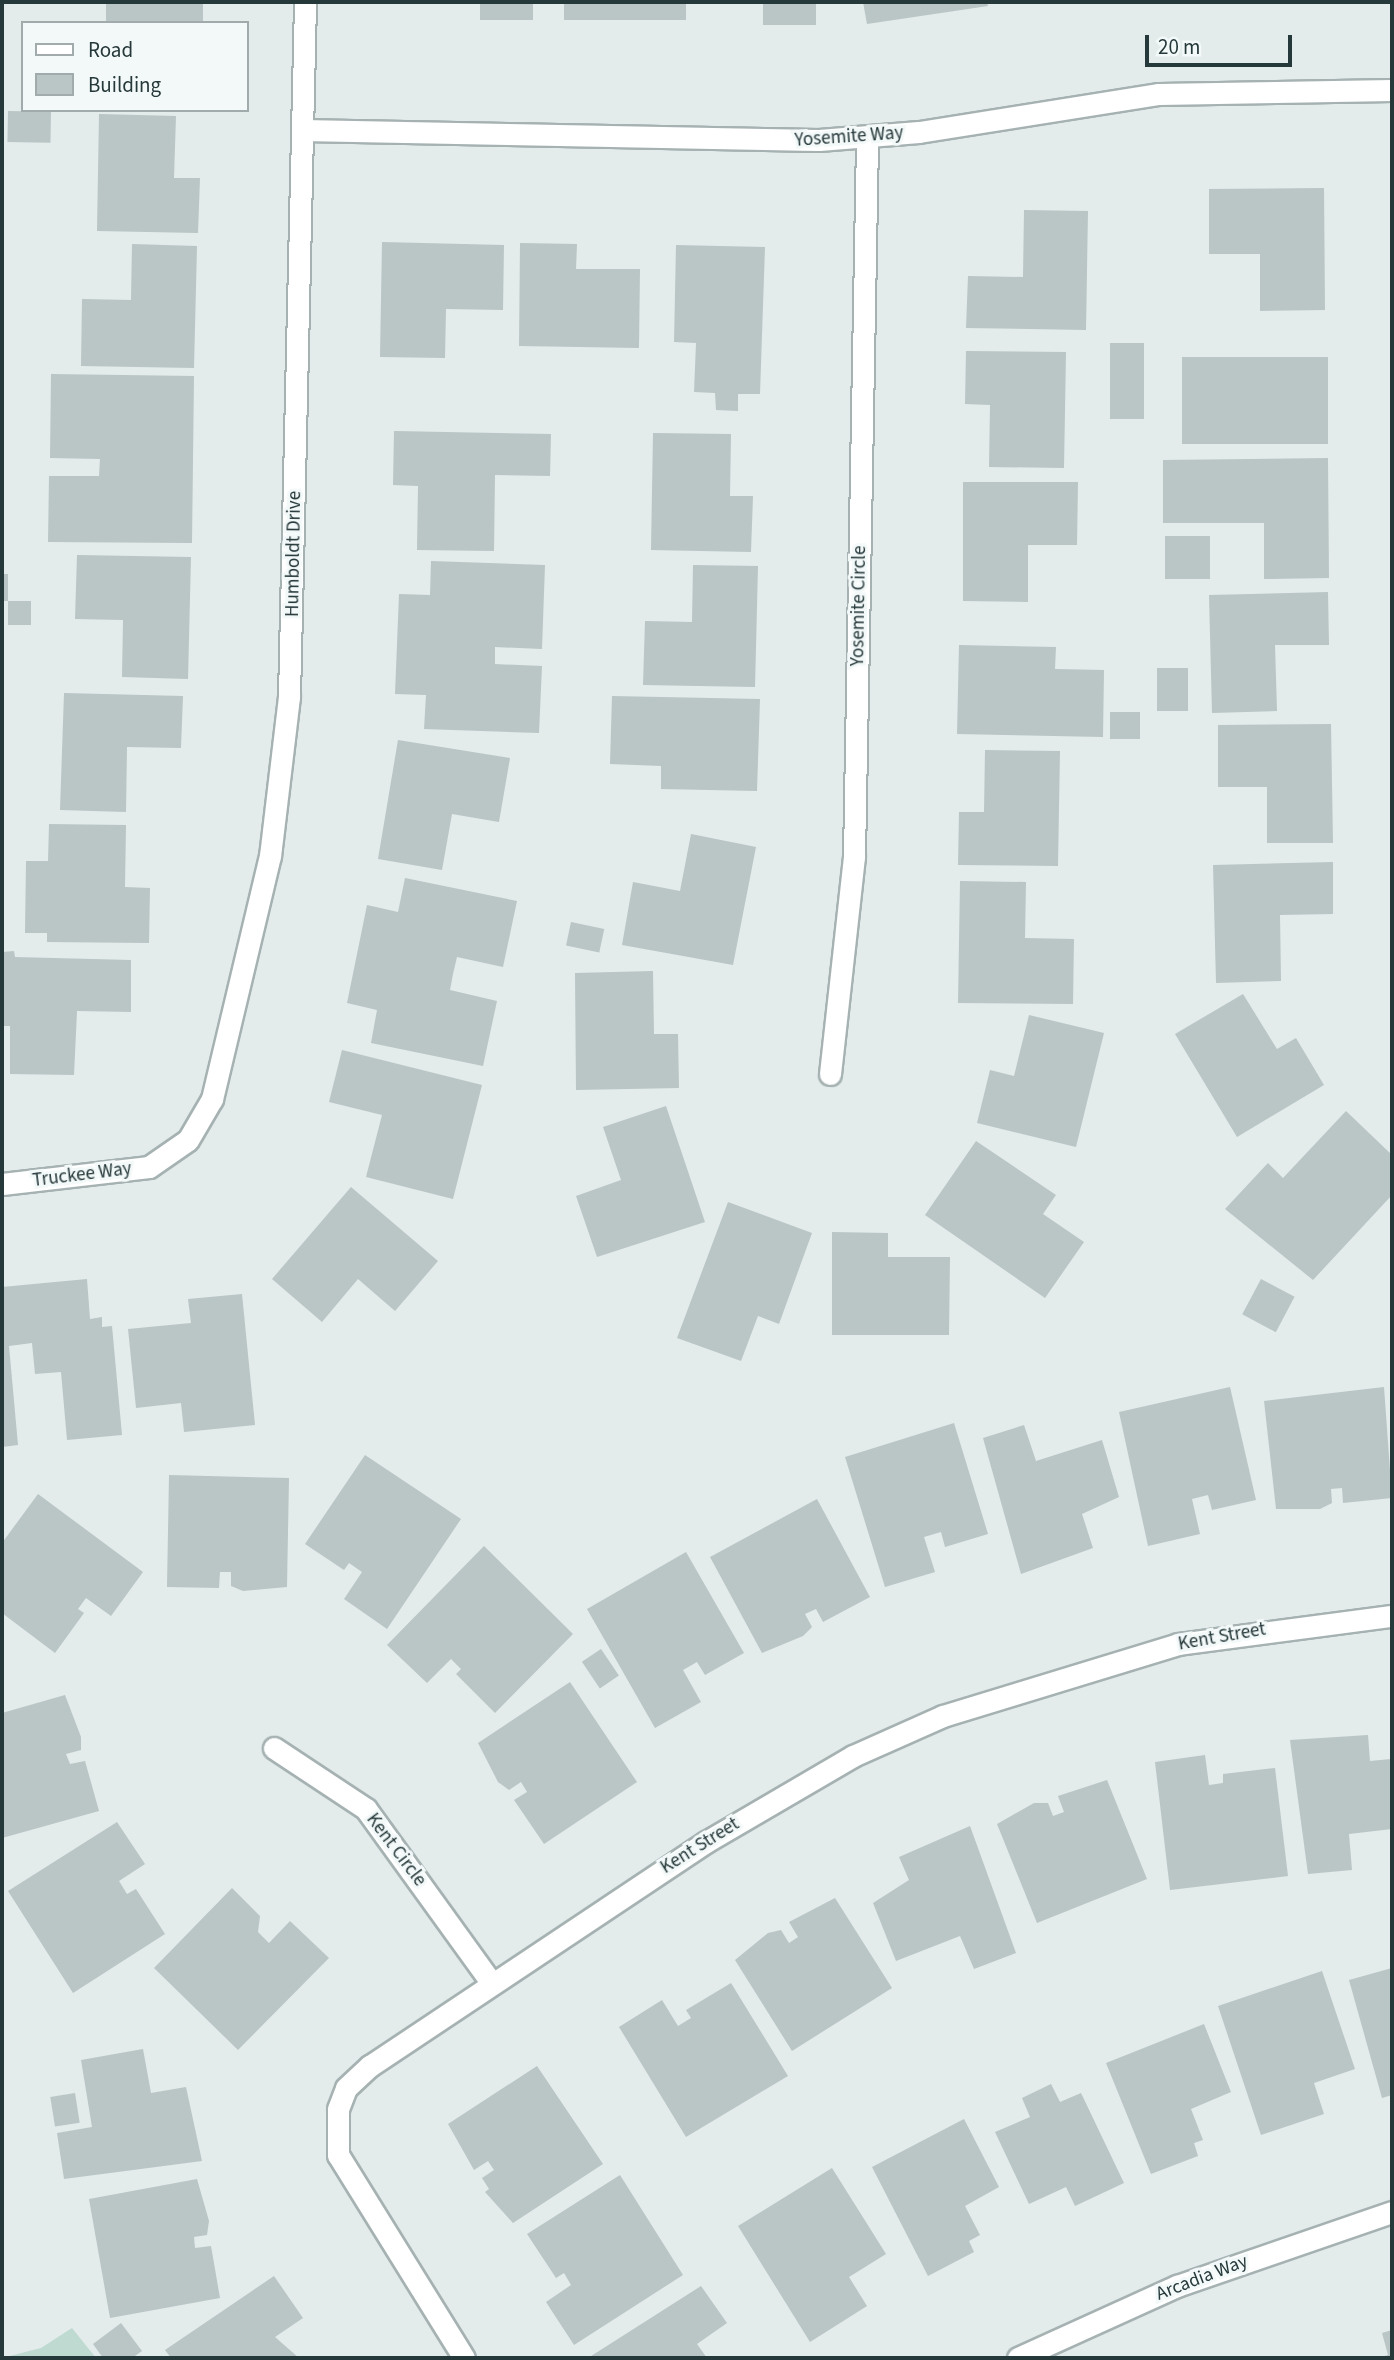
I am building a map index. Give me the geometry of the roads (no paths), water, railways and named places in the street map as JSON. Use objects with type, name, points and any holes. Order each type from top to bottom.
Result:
[{"type":"street","name":"Humboldt Drive","points":[[212,1099],[270,856],[288,709],[304,2]]},
{"type":"street","name":"Yosemite Way","points":[[302,130],[758,142],[867,138],[1159,94],[1392,90]]},
{"type":"street","name":"Yosemite Circle","points":[[830,1074],[854,857],[867,138]]},
{"type":"street","name":"Truckee Way","points":[[2,1184],[149,1167],[188,1140],[212,1099]]},
{"type":"street","name":"Kent Street","points":[[464,2358],[348,2178],[334,2132],[346,2088],[490,1981],[780,1797],[943,1716],[1178,1644],[1392,1616]]},
{"type":"street","name":"Kent Circle","points":[[274,1748],[366,1809],[490,1981]]},
{"type":"street","name":"Arcadia Way","points":[[1018,2358],[1177,2286],[1392,2212]]}]
